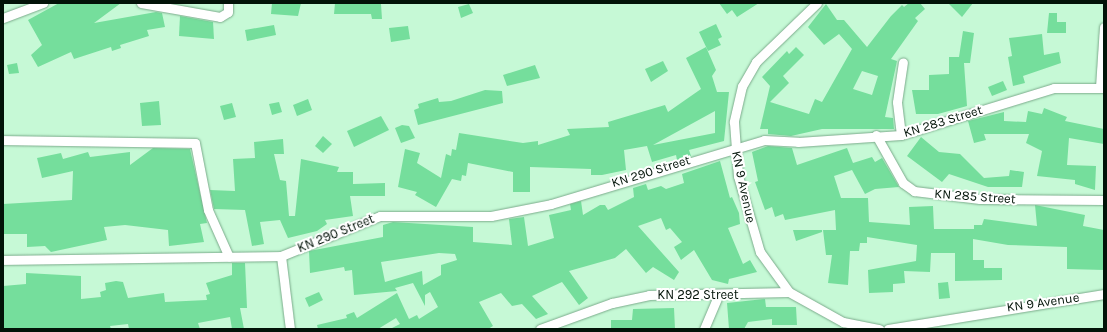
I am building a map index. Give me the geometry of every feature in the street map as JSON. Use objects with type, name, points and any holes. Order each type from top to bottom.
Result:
[{"type":"street","points":[[3,18],[43,3]]},
{"type":"street","points":[[142,3],[220,16],[228,12],[228,3]]},
{"type":"street","name":"KN 9 Avenue","points":[[818,3],[756,62],[742,86],[734,122],[734,150],[760,252],[790,292],[843,322],[879,329]]},
{"type":"street","points":[[1102,88],[1104,27]]},
{"type":"street","points":[[901,135],[897,102],[903,62]]},
{"type":"street","name":"KN 283 Street","points":[[734,150],[764,140],[798,142],[876,135],[901,135],[1054,88],[1102,88]]},
{"type":"street","name":"KN 285 Street","points":[[876,135],[903,183],[914,191],[980,199],[1104,200]]},
{"type":"street","points":[[3,140],[195,143],[208,210],[229,257]]},
{"type":"street","name":"KN 290 Street","points":[[3,260],[281,256],[380,216],[491,216],[551,204],[687,160],[734,150]]},
{"type":"street","points":[[281,256],[290,329]]},
{"type":"street","name":"KN 292 Street","points":[[540,329],[612,303],[649,295],[790,292]]},
{"type":"street","points":[[704,329],[719,294]]},
{"type":"street","name":"KN 9 Avenue","points":[[888,329],[1104,294]]},
{"type":"building","points":[[59,3],[121,3],[94,23],[156,12],[162,13],[165,27],[147,30],[149,36],[120,45],[121,48],[112,51],[111,47],[74,59],[71,52],[38,67],[31,55],[42,45],[28,20]]},
{"type":"building","points":[[272,3],[301,3],[298,16],[271,14]]},
{"type":"building","points":[[335,3],[381,4],[382,19],[372,19],[371,14],[334,14]]},
{"type":"building","points":[[719,3],[759,3],[737,17],[732,10],[727,14]]},
{"type":"building","points":[[909,3],[920,3],[925,9],[915,18],[918,21],[891,59],[897,61],[885,117],[893,118],[894,129],[822,129],[791,136],[768,134],[768,129],[760,129],[770,86],[762,77],[787,51],[789,54],[796,47],[804,55],[783,76],[789,83],[770,102],[809,114],[815,99],[822,102],[852,49],[839,34],[824,45],[808,27],[826,4],[837,20],[844,20],[867,47],[891,16],[902,5],[904,7]],"holes":[[[862,71],[878,76],[872,95],[853,89]]]},
{"type":"building","points":[[948,3],[973,3],[962,17]]},
{"type":"building","points":[[469,4],[473,13],[461,18],[458,7]]},
{"type":"building","points":[[1049,13],[1057,13],[1057,22],[1066,22],[1066,33],[1047,33]]},
{"type":"building","points":[[180,16],[213,22],[214,39],[179,36]]},
{"type":"building","points":[[716,24],[722,37],[718,39],[721,45],[708,51],[699,32]]},
{"type":"building","points":[[274,25],[276,35],[247,41],[245,30]]},
{"type":"building","points":[[408,26],[410,39],[391,42],[389,28]]},
{"type":"building","points":[[963,31],[974,33],[970,63],[964,63],[967,106],[938,114],[916,114],[912,90],[929,90],[929,75],[949,74],[949,57],[959,57]]},
{"type":"building","points":[[1042,34],[1044,55],[1059,52],[1061,63],[1023,76],[1025,83],[1013,86],[1008,57],[1012,56],[1009,38]]},
{"type":"building","points":[[706,47],[716,70],[712,76],[717,92],[729,92],[724,141],[689,150],[691,156],[677,160],[676,155],[652,162],[647,146],[624,150],[626,170],[602,175],[591,175],[591,169],[530,167],[530,192],[513,192],[513,172],[468,163],[466,176],[462,175],[461,181],[452,179],[436,207],[415,195],[417,192],[398,187],[405,149],[420,153],[417,163],[441,178],[446,154],[451,156],[452,149],[456,150],[459,133],[523,143],[538,141],[538,145],[570,135],[567,129],[609,127],[608,122],[665,105],[668,112],[701,89],[686,58]],"holes":[[[715,111],[715,133],[653,145]]]},
{"type":"building","points":[[663,61],[668,71],[651,82],[645,69]]},
{"type":"building","points":[[17,63],[19,73],[9,74],[7,65]]},
{"type":"building","points":[[535,65],[540,78],[507,86],[503,75]]},
{"type":"building","points":[[1003,81],[1007,90],[992,96],[988,87]]},
{"type":"building","points":[[485,90],[502,91],[503,103],[418,125],[414,110],[419,108],[418,104],[438,98],[439,102],[451,101]]},
{"type":"building","points":[[308,99],[312,110],[297,116],[293,105]]},
{"type":"building","points":[[159,101],[161,125],[142,126],[140,103]]},
{"type":"building","points":[[279,102],[282,112],[272,115],[269,104]]},
{"type":"building","points":[[232,103],[236,117],[224,120],[220,106]]},
{"type":"building","points":[[1044,108],[1067,117],[1065,121],[1104,129],[1104,144],[1069,138],[1067,165],[1096,166],[1095,190],[1075,184],[1075,180],[1037,176],[1042,151],[1026,143],[1029,134],[984,134],[986,140],[974,143],[968,121],[1004,112],[1004,121],[1026,122],[1028,111],[1042,114]]},
{"type":"building","points":[[381,116],[389,130],[354,147],[347,131]]},
{"type":"building","points":[[402,125],[409,126],[415,138],[401,143],[395,128]]},
{"type":"building","points":[[323,136],[332,144],[323,153],[315,146]]},
{"type":"building","points":[[921,137],[939,152],[960,154],[984,178],[1009,176],[1010,170],[1024,172],[1022,187],[988,187],[949,174],[942,182],[907,156]]},
{"type":"building","points":[[283,139],[284,154],[274,154],[280,180],[286,181],[289,216],[295,216],[301,159],[339,167],[337,172],[353,172],[353,184],[385,183],[385,196],[350,196],[353,216],[325,220],[327,224],[317,231],[288,238],[280,220],[260,222],[264,244],[252,246],[245,210],[214,209],[210,190],[235,191],[233,159],[255,158],[254,142]]},
{"type":"building","points":[[768,146],[792,148],[797,165],[847,148],[853,163],[872,157],[875,162],[882,158],[899,187],[875,189],[865,194],[852,170],[834,176],[841,198],[868,198],[869,222],[910,225],[909,207],[933,206],[934,229],[974,229],[974,225],[982,225],[984,219],[1037,226],[1035,205],[1085,215],[1083,226],[1104,230],[1104,270],[1067,269],[1067,247],[1008,245],[973,239],[973,260],[984,260],[984,268],[1002,268],[1002,280],[955,281],[955,253],[931,253],[930,272],[904,271],[905,283],[893,284],[893,292],[869,293],[868,270],[916,261],[917,245],[867,237],[867,243],[860,243],[859,251],[850,251],[848,285],[828,283],[832,255],[826,255],[823,230],[836,230],[835,210],[785,220],[783,214],[775,217],[772,207],[765,210],[755,182],[758,181],[752,152]]},
{"type":"building","points":[[153,148],[190,149],[207,223],[200,224],[204,242],[169,246],[168,230],[125,225],[104,227],[107,240],[51,252],[45,246],[27,247],[27,234],[3,234],[3,204],[72,200],[73,171],[42,178],[37,158],[61,153],[63,159],[88,152],[90,157],[130,152],[130,165]]},
{"type":"building","points":[[720,161],[730,198],[732,197],[739,213],[740,224],[728,228],[743,264],[750,260],[757,272],[729,279],[728,284],[712,280],[694,250],[681,260],[674,247],[682,242],[670,228],[666,230],[661,218],[638,226],[679,272],[674,280],[653,267],[646,273],[626,249],[615,258],[569,271],[588,298],[579,305],[562,282],[532,296],[548,314],[536,319],[522,304],[512,306],[501,293],[479,302],[493,326],[488,329],[390,329],[400,324],[396,318],[378,329],[318,329],[317,325],[347,318],[346,315],[354,312],[357,318],[397,293],[409,319],[417,315],[419,319],[438,307],[430,292],[425,295],[425,306],[413,283],[395,288],[397,291],[354,295],[352,270],[345,271],[344,267],[310,273],[309,251],[383,237],[383,225],[393,222],[473,227],[473,242],[512,245],[509,219],[524,217],[528,246],[554,238],[549,215],[571,210],[570,204],[581,201],[583,215],[600,205],[605,205],[608,210],[634,197],[633,188],[646,184],[648,190],[661,186],[666,189],[684,183],[682,174]],"holes":[[[439,253],[455,254],[457,260],[441,265],[441,275],[423,285],[422,271],[385,282],[381,262]]]},
{"type":"building","points":[[793,230],[822,230],[822,232],[796,241]]},
{"type":"building","points":[[232,263],[245,263],[247,308],[240,308],[244,329],[232,329],[230,317],[198,323],[200,329],[129,329],[128,324],[110,326],[111,329],[3,329],[3,286],[26,284],[26,273],[81,276],[81,299],[101,297],[100,292],[106,290],[105,283],[116,281],[123,282],[128,298],[164,293],[165,302],[207,300],[206,295],[210,294],[206,283],[232,275]]},
{"type":"building","points":[[948,282],[950,298],[939,299],[938,283]]},
{"type":"building","points":[[319,292],[323,300],[309,307],[305,298]]},
{"type":"building","points":[[765,299],[766,307],[796,307],[797,325],[772,325],[772,319],[748,322],[744,329],[729,329],[727,303]]},
{"type":"building","points":[[674,308],[675,329],[611,329],[611,320],[632,320],[633,309]]}]
